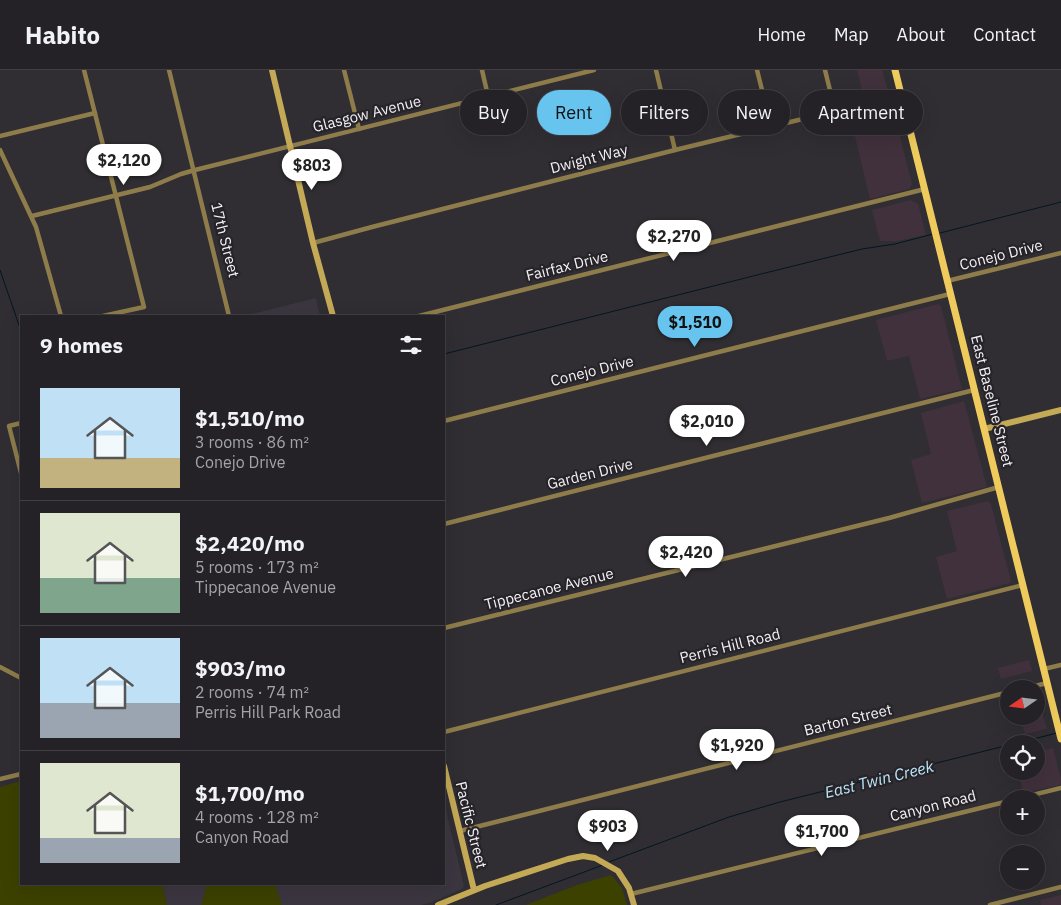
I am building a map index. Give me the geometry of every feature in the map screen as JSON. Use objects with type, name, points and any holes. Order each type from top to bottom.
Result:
[{"type":"main road","name":"East Baseline Street","points":[[895,70],[900,90]]},
{"type":"main road","name":"East Baseline Street","points":[[911,135],[1061,739]]},
{"type":"street","points":[[84,70],[144,307],[108,315]]},
{"type":"street","name":"17th Street","points":[[169,70],[230,315]]},
{"type":"street","points":[[272,70],[333,315]]},
{"type":"street","points":[[344,70],[359,129]]},
{"type":"street","points":[[482,70],[487,90]]},
{"type":"street","name":"Glasgow Avenue","points":[[512,90],[594,70]]},
{"type":"street","points":[[656,70],[675,150]]},
{"type":"street","points":[[757,70],[762,90]]},
{"type":"street","points":[[825,70],[830,90]]},
{"type":"street","name":"Glasgow Avenue","points":[[32,216],[150,187],[180,174],[195,170],[460,103]]},
{"type":"street","points":[[0,136],[95,113]]},
{"type":"street","name":"Dwight Way","points":[[314,243],[735,135]]},
{"type":"street","points":[[0,150],[32,216],[61,315]]},
{"type":"street","name":"Fairfax Drive","points":[[423,315],[925,189]]},
{"type":"street","name":"Conejo Drive","points":[[947,281],[1061,253]]},
{"type":"street","name":"Conejo Drive","points":[[445,421],[950,294]]},
{"type":"street","name":"Garden Drive","points":[[445,524],[974,390]]},
{"type":"street","points":[[984,429],[1061,410]]},
{"type":"street","points":[[20,423],[9,426],[20,470]]},
{"type":"street","name":"Tippecanoe Avenue","points":[[445,628],[889,518],[1000,488]]},
{"type":"street","name":"Perris Hill Road","points":[[445,732],[1023,585]]},
{"type":"street","points":[[1044,669],[1061,665]]},
{"type":"street","points":[[0,666],[20,677]]},
{"type":"street","name":"Barton Street","points":[[460,831],[1000,694]]},
{"type":"street","name":"Pacific Street","points":[[445,770],[474,890]]},
{"type":"street","points":[[0,779],[20,774]]},
{"type":"street","points":[[1045,792],[1061,788]]},
{"type":"street","name":"Canyon Road","points":[[631,894],[1000,803]]},
{"type":"street","points":[[438,905],[474,890],[576,856],[593,857],[616,870],[626,882],[634,905]]},
{"type":"street","points":[[990,905],[1061,887]]},
{"type":"shaded area","points":[[857,70],[882,70],[888,90],[862,90]]},
{"type":"shaded area","points":[[855,135],[900,135],[912,184],[909,189],[870,199]]},
{"type":"shaded area","points":[[911,200],[918,204],[926,235],[896,241],[880,241],[872,210]]},
{"type":"shaded area","points":[[316,298],[320,315],[248,315]]},
{"type":"shaded area","points":[[938,304],[941,306],[962,389],[920,399],[909,356],[887,361],[876,320]]},
{"type":"shaded area","points":[[964,401],[987,487],[922,503],[911,460],[931,454],[921,413]]},
{"type":"shaded area","points":[[988,501],[991,504],[1011,581],[1010,583],[947,599],[936,557],[957,551],[947,511]]},
{"type":"shaded area","points":[[1029,660],[1032,671],[1001,679],[998,668]]},
{"type":"shaded area","points":[[1045,722],[1047,729],[1025,734],[1022,725],[1045,725]]},
{"type":"shaded area","points":[[1053,748],[1061,779],[1060,785],[1037,790],[1022,790],[1020,780],[1045,780],[1045,750]]},
{"type":"shaded area","points":[[445,806],[464,886],[462,889],[421,905],[167,905],[162,885],[445,885]]},
{"type":"shaded area","points":[[1061,895],[1061,905],[1041,905],[1040,900]]},
{"type":"green space","points":[[20,781],[20,885],[162,885],[167,905],[0,905],[0,787]]},
{"type":"green space","points":[[611,875],[622,888],[627,905],[526,905],[577,885]]},
{"type":"green space","points":[[207,885],[275,885],[282,905],[201,905]]},
{"type":"waterway","points":[[940,233],[1061,202]]},
{"type":"waterway","points":[[445,354],[862,249],[895,244],[933,234]]},
{"type":"waterway","points":[[0,270],[20,328]]},
{"type":"waterway","name":"East Twin Creek","points":[[1045,736],[1057,733]]},
{"type":"waterway","name":"East Twin Creek","points":[[609,862],[729,817],[780,802],[1000,747]]},
{"type":"waterway","name":"East Twin Creek","points":[[496,905],[603,865]]}]
